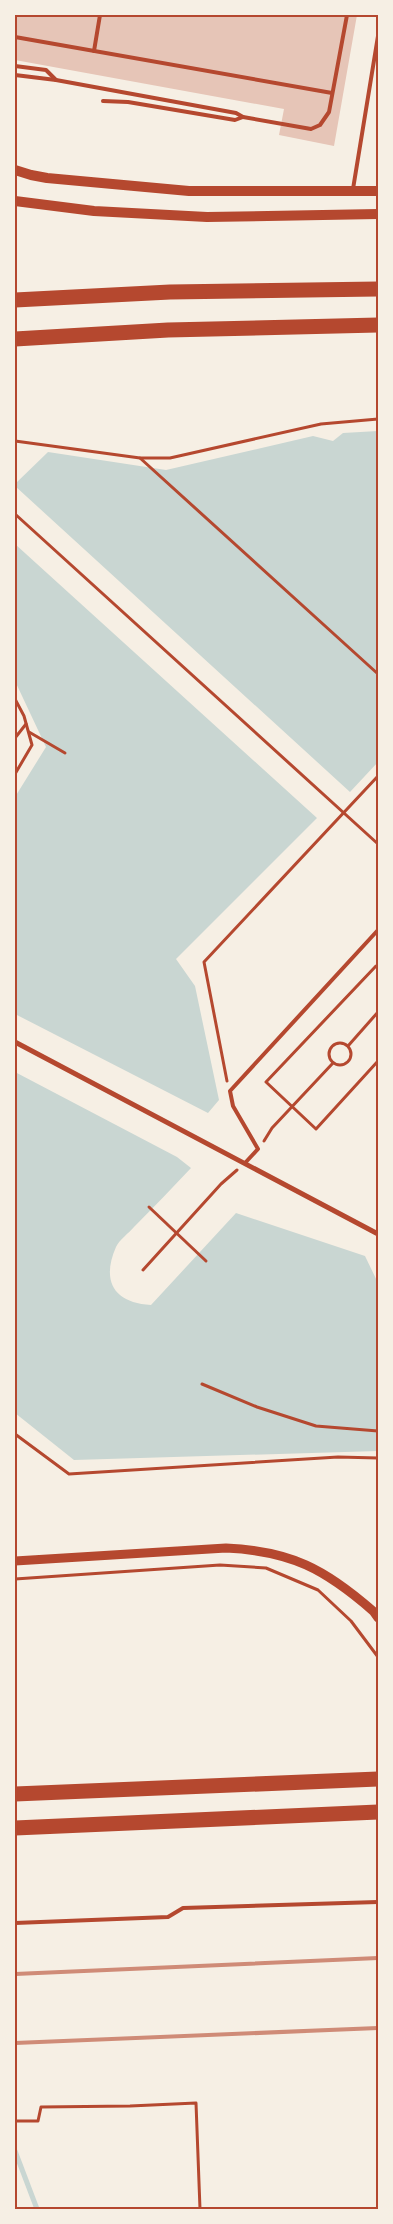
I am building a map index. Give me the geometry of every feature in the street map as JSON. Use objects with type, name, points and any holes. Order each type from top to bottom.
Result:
[{"type":"highway","points":[[15,300],[170,292],[378,290]]},
{"type":"highway","points":[[15,339],[168,330],[378,325]]},
{"type":"highway","points":[[15,1794],[378,1779]]},
{"type":"highway","points":[[15,1828],[378,1812]]},
{"type":"main road","points":[[15,170],[30,176],[189,191],[378,191]]},
{"type":"main road","points":[[15,201],[94,211],[207,217],[378,214]]},
{"type":"street","points":[[15,1042],[375,1233]]},
{"type":"street","points":[[15,1561],[226,1548],[252,1549],[277,1554],[312,1566],[334,1578],[378,1618]]},
{"type":"lane","points":[[94,51],[100,15]]},
{"type":"lane","points":[[15,75],[56,80],[236,113],[243,117],[281,125],[311,129],[320,125],[329,112],[347,15]]},
{"type":"lane","points":[[352,192],[378,36]]},
{"type":"lane","points":[[15,37],[332,93]]},
{"type":"lane","points":[[15,66],[46,70],[56,80]]},
{"type":"lane","points":[[104,101],[128,102],[234,120],[243,117]]},
{"type":"lane","points":[[245,1163],[258,1149],[234,1106],[230,1091],[378,930]]},
{"type":"lane","points":[[15,1923],[168,1917],[183,1908],[378,1902]]},
{"type":"path","points":[[15,441],[140,458],[170,458],[321,424],[378,419]]},
{"type":"path","points":[[140,458],[378,674]]},
{"type":"path","points":[[15,514],[378,844]]},
{"type":"path","points":[[15,699],[26,724],[32,745],[15,774]]},
{"type":"path","points":[[15,738],[26,724]]},
{"type":"path","points":[[28,732],[65,753]]},
{"type":"path","points":[[230,1091],[204,962],[378,776]]},
{"type":"path","points":[[378,968],[376,966],[266,1082],[316,1129],[378,1061]]},
{"type":"path","points":[[348,1046],[378,1012]]},
{"type":"path","points":[[338,1043],[348,1046],[351,1053],[350,1060],[340,1066],[333,1063],[329,1053],[332,1047],[338,1043]]},
{"type":"path","points":[[258,1149],[272,1128],[333,1063]]},
{"type":"path","points":[[143,1270],[220,1184],[245,1163]]},
{"type":"path","points":[[149,1207],[206,1261]]},
{"type":"path","points":[[202,1384],[257,1407],[316,1426],[378,1431]]},
{"type":"path","points":[[15,1434],[69,1474],[328,1458],[378,1458]]},
{"type":"path","points":[[15,1579],[220,1565],[266,1568],[318,1590],[351,1621],[378,1657]]},
{"type":"path","points":[[15,2121],[38,2121],[41,2108],[196,2103],[200,2209]]},
{"type":"shaded area","points":[[378,431],[378,762],[350,792],[15,486],[48,452],[166,470],[313,436],[333,441],[343,433]]},
{"type":"shaded area","points":[[15,544],[317,818],[176,959],[195,986],[219,1100],[208,1113],[15,1014],[15,797],[46,747],[15,681]]},
{"type":"shaded area","points":[[15,1072],[177,1157],[191,1168],[117,1244],[110,1270],[111,1280],[114,1288],[128,1300],[151,1305],[236,1213],[365,1256],[378,1283],[378,1451],[74,1460],[15,1413]]},
{"type":"building","points":[[15,15],[357,15],[334,146],[279,135],[284,109],[15,60]]},
{"type":"waterway","points":[[15,2151],[37,2209]]},
{"type":"railway","points":[[15,1974],[378,1958]]},
{"type":"railway","points":[[15,2043],[378,2028]]}]
